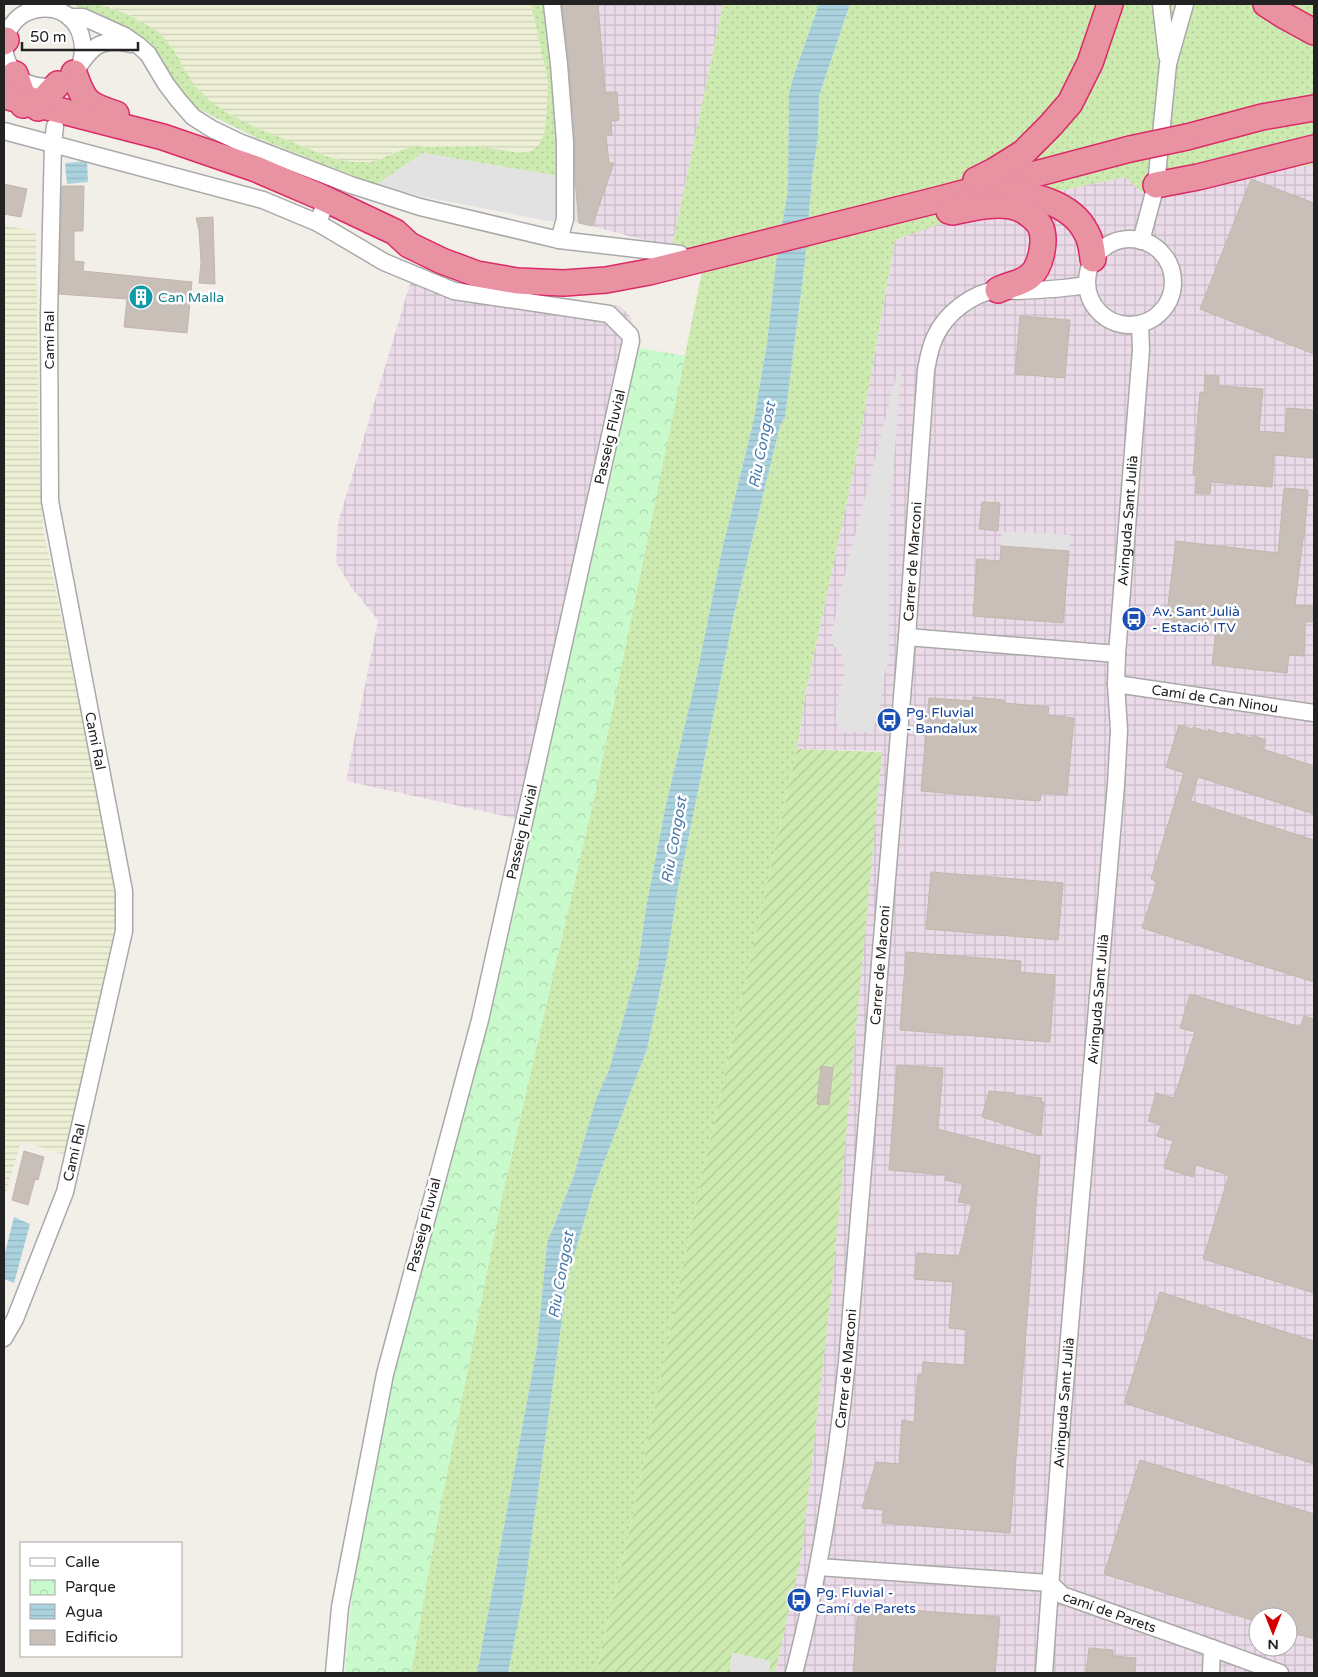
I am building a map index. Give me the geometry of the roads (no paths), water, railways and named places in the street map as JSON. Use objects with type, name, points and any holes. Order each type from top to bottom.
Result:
[{"type":"highway","points":[[1275,8],[1314,32]]},
{"type":"highway","points":[[929,202],[994,171],[1022,153],[1050,126],[1070,103],[1090,63],[1105,10]]},
{"type":"highway","points":[[15,74],[22,94],[44,113],[169,148],[184,161]]},
{"type":"highway","points":[[4,104],[15,106],[44,99],[71,74],[86,100],[96,108],[165,128],[215,146],[235,162]]},
{"type":"highway","points":[[4,96],[163,137],[264,172],[395,232],[409,245]]},
{"type":"highway","points":[[4,113],[54,135],[184,161],[282,193],[320,216],[391,241],[409,245],[442,261],[478,274],[517,281],[564,283],[606,280],[649,272],[929,202],[1130,149],[1187,137],[1262,117],[1314,108]]},
{"type":"highway","points":[[1156,185],[1198,177],[1314,148]]},
{"type":"highway","points":[[979,206],[997,197],[1012,194],[1044,200],[1060,207],[1080,222],[1091,244],[1093,258]]},
{"type":"highway","points":[[929,202],[952,212],[979,206],[1016,208],[1025,212],[1041,228],[1041,256],[1032,275],[998,290]]},
{"type":"street","points":[[552,4],[565,142],[565,219],[559,240]]},
{"type":"street","points":[[1161,4],[1168,64]]},
{"type":"street","points":[[1142,241],[1156,185],[1168,64],[1185,4]]},
{"type":"street","points":[[138,45],[117,41],[96,46],[71,74],[47,87],[35,86],[24,82],[8,64],[5,52],[5,41],[13,23],[22,10],[43,8],[83,17],[125,36],[138,45],[148,54],[178,101],[193,116],[212,129],[239,142],[383,196],[420,207],[559,240],[680,254]]},
{"type":"street","points":[[65,12],[78,26],[83,38],[84,50],[71,74]]},
{"type":"street","points":[[4,131],[54,135],[320,216]]},
{"type":"street","name":"Camí Ral","points":[[4,1338],[16,1319],[65,1192],[124,931],[124,891],[50,501],[49,315],[54,135]]},
{"type":"street","name":"Passeig Fluvial","points":[[320,216],[384,262],[454,291],[609,314],[630,335],[631,341],[480,1020],[385,1374],[340,1607],[334,1673]]},
{"type":"street","points":[[1120,240],[1142,241],[1153,246],[1162,254],[1169,265],[1173,289],[1169,302],[1162,312],[1152,320],[1129,326],[1118,324],[1099,314],[1093,305],[1086,285],[1089,267],[1093,258],[1110,244],[1120,240]]},
{"type":"street","points":[[998,290],[1060,290],[1086,285]]},
{"type":"street","name":"Carrer de Marconi","points":[[794,1673],[818,1567],[838,1444],[847,1362],[907,637],[926,370],[929,352],[935,336],[943,323],[969,301],[983,294],[998,290]]},
{"type":"street","name":"Avinguda Sant Julià","points":[[1044,1673],[1064,1400],[1120,730],[1116,684],[1117,654],[1141,350],[1140,324]]},
{"type":"street","points":[[907,637],[1117,654]]},
{"type":"street","name":"Camí de Can Ninou","points":[[1116,684],[1314,712]]},
{"type":"street","name":"camí de Parets","points":[[818,1567],[1050,1583],[1062,1595],[1280,1673]]},
{"type":"street","points":[[1211,1673],[1212,1648]]},
{"type":"water","name":"Riu Congost","points":[[819,4],[850,4],[819,96],[818,136],[812,177],[805,262],[785,417],[780,426],[734,614],[677,894],[667,958],[647,1049],[593,1191],[568,1276],[524,1592],[508,1673],[477,1673],[537,1347],[547,1243],[573,1178],[596,1099],[609,1070],[638,966],[646,908],[665,809],[697,674],[722,550],[754,419],[767,343],[776,262],[788,189],[789,93]]},
{"type":"water","points":[[87,161],[88,182],[67,184],[65,163]]},
{"type":"water","points":[[14,1217],[30,1224],[14,1283],[4,1279],[4,1257]]},
{"type":"place","name":"Can Malla","points":[[141,297]]},
{"type":"place","name":"Av. Sant Julià - Estació ITV","points":[[1134,619]]},
{"type":"place","name":"Pg. Fluvial - Bandalux","points":[[889,720]]},
{"type":"place","name":"Pg. Fluvial - Camí de Parets","points":[[799,1600]]}]
